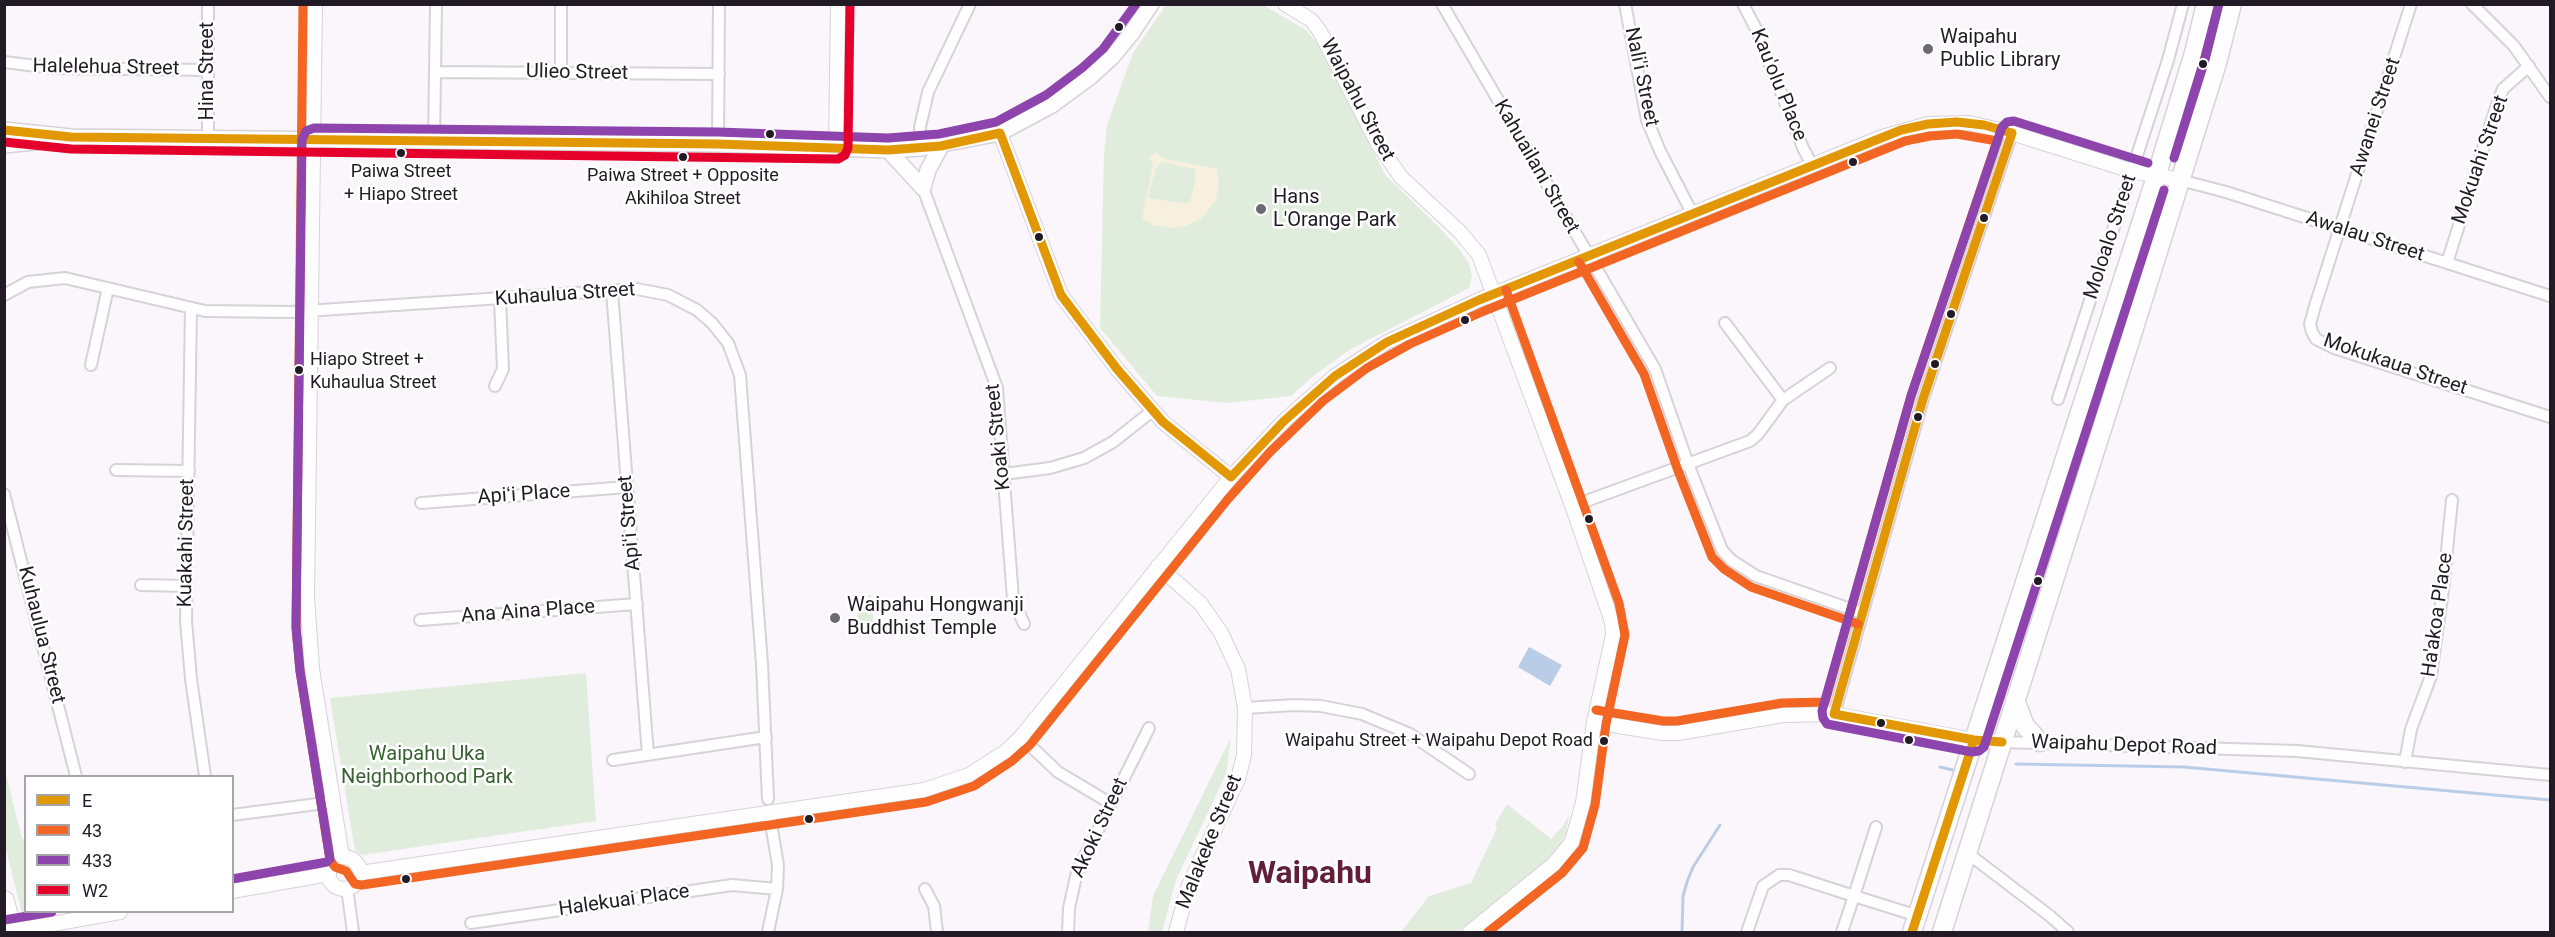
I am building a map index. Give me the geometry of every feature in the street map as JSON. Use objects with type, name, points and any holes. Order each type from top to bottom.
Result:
[{"type":"highway","points":[[4,901],[12,933]]},
{"type":"main road","points":[[4,130],[71,137],[718,144],[888,150],[941,146],[1000,133],[1053,105],[1090,77],[1131,34],[1151,4]]},
{"type":"main road","points":[[1915,924],[2156,177],[2194,53],[2206,4]]},
{"type":"main road","points":[[1941,933],[2217,63],[2232,4]]},
{"type":"main road","points":[[4,145],[71,137]]},
{"type":"main road","points":[[923,188],[928,170],[941,146]]},
{"type":"main road","points":[[888,150],[923,188]]},
{"type":"main road","points":[[2015,700],[2025,726],[2040,742]]},
{"type":"street","name":"Hina Street","points":[[208,4],[208,138]]},
{"type":"street","points":[[315,4],[308,627],[312,669],[342,857]]},
{"type":"street","points":[[434,141],[436,4]]},
{"type":"street","points":[[561,4],[561,72]]},
{"type":"street","points":[[718,144],[719,4]]},
{"type":"street","points":[[836,147],[838,4]]},
{"type":"street","points":[[921,148],[920,127],[928,92],[970,4]]},
{"type":"street","name":"Waipahu Street","points":[[1285,4],[1316,25],[1388,161],[1401,177],[1470,241],[1485,266],[1612,622],[1613,635],[1594,722],[1577,831],[1566,852],[1470,933]]},
{"type":"street","name":"Kahuailani Street","points":[[1442,4],[1656,369],[1688,464],[1716,537],[1731,560],[1756,576],[1862,613]]},
{"type":"street","name":"Nali'i Street","points":[[1625,4],[1647,120],[1660,151],[1692,213]]},
{"type":"street","name":"Kau'olu Place","points":[[1743,4],[1756,29],[1803,148],[1812,165]]},
{"type":"street","name":"Moloalo Street","points":[[2058,399],[2168,60],[2183,4]]},
{"type":"street","name":"Awanei Street","points":[[2340,228],[2411,4]]},
{"type":"street","points":[[2472,4],[2496,26],[2529,66],[2550,97]]},
{"type":"street","name":"Halelehua Street","points":[[4,62],[53,68],[208,70]]},
{"type":"street","name":"Mokuahi Street","points":[[2447,263],[2498,101],[2503,89],[2529,66]]},
{"type":"street","name":"Ulieo Street","points":[[435,72],[719,75]]},
{"type":"street","points":[[360,873],[768,806],[924,790],[948,783],[987,764],[1021,737],[1231,477],[1315,392],[1352,364],[1387,342],[1495,294],[1891,133],[1928,124],[1969,123],[2012,133],[2132,171],[2180,180]]},
{"type":"street","points":[[1000,133],[1061,296],[1152,411],[1177,435],[1231,477]]},
{"type":"street","points":[[1834,714],[1927,388],[2012,133]]},
{"type":"street","name":"Awalau Street","points":[[2180,180],[2226,192],[2550,296]]},
{"type":"street","name":"Koaki Street","points":[[923,188],[991,368],[999,409],[1013,600],[1024,624]]},
{"type":"street","name":"Mokukaua Street","points":[[2340,228],[2312,315],[2312,332],[2316,339],[2334,348],[2550,417]]},
{"type":"street","name":"Kuhaulua Street","points":[[5,294],[28,282],[65,278],[205,311],[312,312],[648,290],[686,303],[705,316],[728,343],[736,362],[742,389],[766,737],[768,806],[777,854],[777,889],[768,933]]},
{"type":"street","points":[[91,365],[108,288]]},
{"type":"street","name":"Apiʻi Street","points":[[612,291],[648,755]]},
{"type":"street","points":[[495,386],[503,369],[500,299]]},
{"type":"street","name":"Kuakahi Street","points":[[191,308],[187,647],[205,775]]},
{"type":"street","points":[[1725,324],[1783,400]]},
{"type":"street","points":[[1573,508],[1589,500],[1750,441],[1758,434],[1783,400],[1830,368]]},
{"type":"street","points":[[1004,474],[1050,468],[1084,458],[1113,442],[1152,411]]},
{"type":"street","points":[[116,470],[189,471]]},
{"type":"street","name":"Apiʻi Place","points":[[421,503],[627,487]]},
{"type":"street","name":"Kuhaulua Street","points":[[4,494],[75,775]]},
{"type":"street","name":"Ha'akoa Place","points":[[2405,762],[2411,729],[2431,676],[2452,500]]},
{"type":"street","name":"Malakeke Street","points":[[1158,566],[1200,604],[1221,633],[1238,669],[1245,708],[1244,754],[1238,779],[1189,885],[1176,933]]},
{"type":"street","points":[[141,585],[186,586]]},
{"type":"street","name":"Ana Aina Place","points":[[420,620],[637,604]]},
{"type":"street","points":[[1245,708],[1313,705],[1362,714],[1410,734],[1469,774]]},
{"type":"street","name":"Waipahu Depot Road","points":[[1594,722],[1662,733],[1677,733],[1784,715],[1834,714],[1974,740],[2297,751],[2550,775]]},
{"type":"street","name":"Akoki Street","points":[[1068,933],[1077,872],[1149,728]]},
{"type":"street","points":[[613,760],[766,737]]},
{"type":"street","points":[[1021,737],[1058,772],[1110,803]]},
{"type":"street","points":[[234,815],[333,802]]},
{"type":"street","points":[[1842,933],[1876,827]]},
{"type":"street","points":[[1966,852],[2025,896],[2067,933]]},
{"type":"street","points":[[328,874],[336,887],[346,888],[357,881],[360,873],[355,861],[342,857]]},
{"type":"street","points":[[328,874],[331,865],[342,857]]},
{"type":"street","points":[[234,891],[328,874]]},
{"type":"street","points":[[1747,933],[1763,886],[1779,875],[1789,875],[1854,896],[1915,924]]},
{"type":"street","name":"Halekuai Place","points":[[471,923],[732,885],[777,889]]},
{"type":"street","points":[[346,888],[353,933]]},
{"type":"street","points":[[925,889],[934,906],[937,933]]},
{"type":"street","points":[[4,932],[114,913]]},
{"type":"green space","name":"Hans L'Orange Park","points":[[1166,5],[1263,5],[1306,30],[1316,42],[1386,176],[1438,226],[1468,262],[1472,275],[1469,288],[1351,349],[1313,376],[1291,396],[1227,403],[1157,396],[1100,328],[1104,154],[1107,125],[1133,53]]},
{"type":"green space","points":[[871,595],[874,629],[857,631],[857,604]]},
{"type":"green space","name":"Waipahu Uka Neighborhood Park","points":[[586,673],[596,821],[362,855],[355,851],[330,698]]},
{"type":"green space","points":[[1231,737],[1226,774],[1176,880],[1162,932],[1148,932],[1153,896]]},
{"type":"green space","points":[[4,766],[22,839],[24,839],[24,913],[22,913],[5,846]]},
{"type":"green space","points":[[1507,804],[1551,839],[1569,815],[1566,834],[1558,849],[1550,858],[1458,932],[1401,932],[1429,896],[1471,883],[1497,828],[1495,824]]},
{"type":"sand","points":[[1156,152],[1162,158],[1217,169],[1219,185],[1216,200],[1202,218],[1186,226],[1171,228],[1153,225],[1142,218],[1153,165],[1149,157]],"holes":[[[1162,162],[1195,169],[1196,178],[1190,201],[1186,204],[1149,198],[1156,168]]]},
{"type":"water","points":[[1529,647],[1562,665],[1550,686],[1518,667]]},
{"type":"waterway","points":[[2016,764],[2184,767],[2550,800]]},
{"type":"waterway","points":[[1940,767],[1953,770]]},
{"type":"waterway","points":[[1682,932],[1683,896],[1687,882],[1693,867],[1720,825]]},
{"type":"transit line","name":"43","points":[[303,4],[296,628],[300,671],[330,860],[335,867],[346,871],[355,884],[362,885],[926,802],[974,786],[1012,761],[1030,745],[1228,499],[1270,452],[1323,401],[1367,368],[1410,344],[1484,311],[1905,141],[1957,134],[1997,141],[1911,396],[1825,702],[1782,703],[1677,721],[1663,721],[1596,710]]},
{"type":"transit line","name":"W2","points":[[4,142],[71,149],[838,159],[845,155],[848,148],[850,4]]},
{"type":"transit line","name":"433","points":[[330,859],[300,671],[296,627],[302,140],[306,131],[314,128],[718,132],[888,138],[939,134],[996,122],[1046,95],[1103,49],[1136,4]]},
{"type":"transit line","name":"433","points":[[2218,7],[2174,158],[2205,60],[2219,4]]},
{"type":"transit line","name":"433","points":[[2148,163],[2014,121],[2007,122],[2002,127],[1911,396],[1822,711],[1827,724],[1972,752],[1984,747],[2164,190]]},
{"type":"transit line","name":"E","points":[[1231,477],[1284,421],[1335,376],[1387,342],[1479,300],[1901,130],[1928,124],[1957,122],[1984,125],[2012,133]]},
{"type":"transit line","name":"E","points":[[4,130],[71,137],[718,144],[888,150],[941,146],[1000,133]]},
{"type":"transit line","name":"E","points":[[1000,133],[1061,295],[1117,369],[1163,422],[1231,477]]},
{"type":"transit line","name":"E","points":[[1834,714],[1923,399],[2012,133]]},
{"type":"transit line","name":"43","points":[[1579,262],[1644,374],[1677,468],[1712,557],[1724,569],[1751,587],[1858,624]]},
{"type":"transit line","name":"43","points":[[1488,932],[1562,873],[1583,848],[1595,805],[1606,724],[1625,635],[1619,603],[1506,290]]},
{"type":"transit line","name":"E","points":[[1834,714],[1974,740],[2002,742]]},
{"type":"transit line","name":"E","points":[[1912,932],[1974,740]]},
{"type":"transit line","name":"433","points":[[234,879],[327,862]]},
{"type":"transit line","name":"433","points":[[4,920],[46,913]]},
{"type":"place","name":"Waipahu Public Library","points":[[1928,49]]},
{"type":"place","name":"Paiwa Street + Hiapo Street","points":[[401,153]]},
{"type":"place","name":"Paiwa Street + Opposite Akihiloa Street","points":[[683,157]]},
{"type":"place","name":"Hans L'Orange Park","points":[[1261,209]]},
{"type":"place","name":"Hiapo Street + Kuhaulua Street","points":[[299,370]]},
{"type":"place","name":"Waipahu Hongwanji Buddhist Temple","points":[[835,618]]},
{"type":"place","name":"Waipahu Street + Waipahu Depot Road","points":[[1604,741]]},
{"type":"district","name":"Waipahu","points":[[1310,875]]}]
